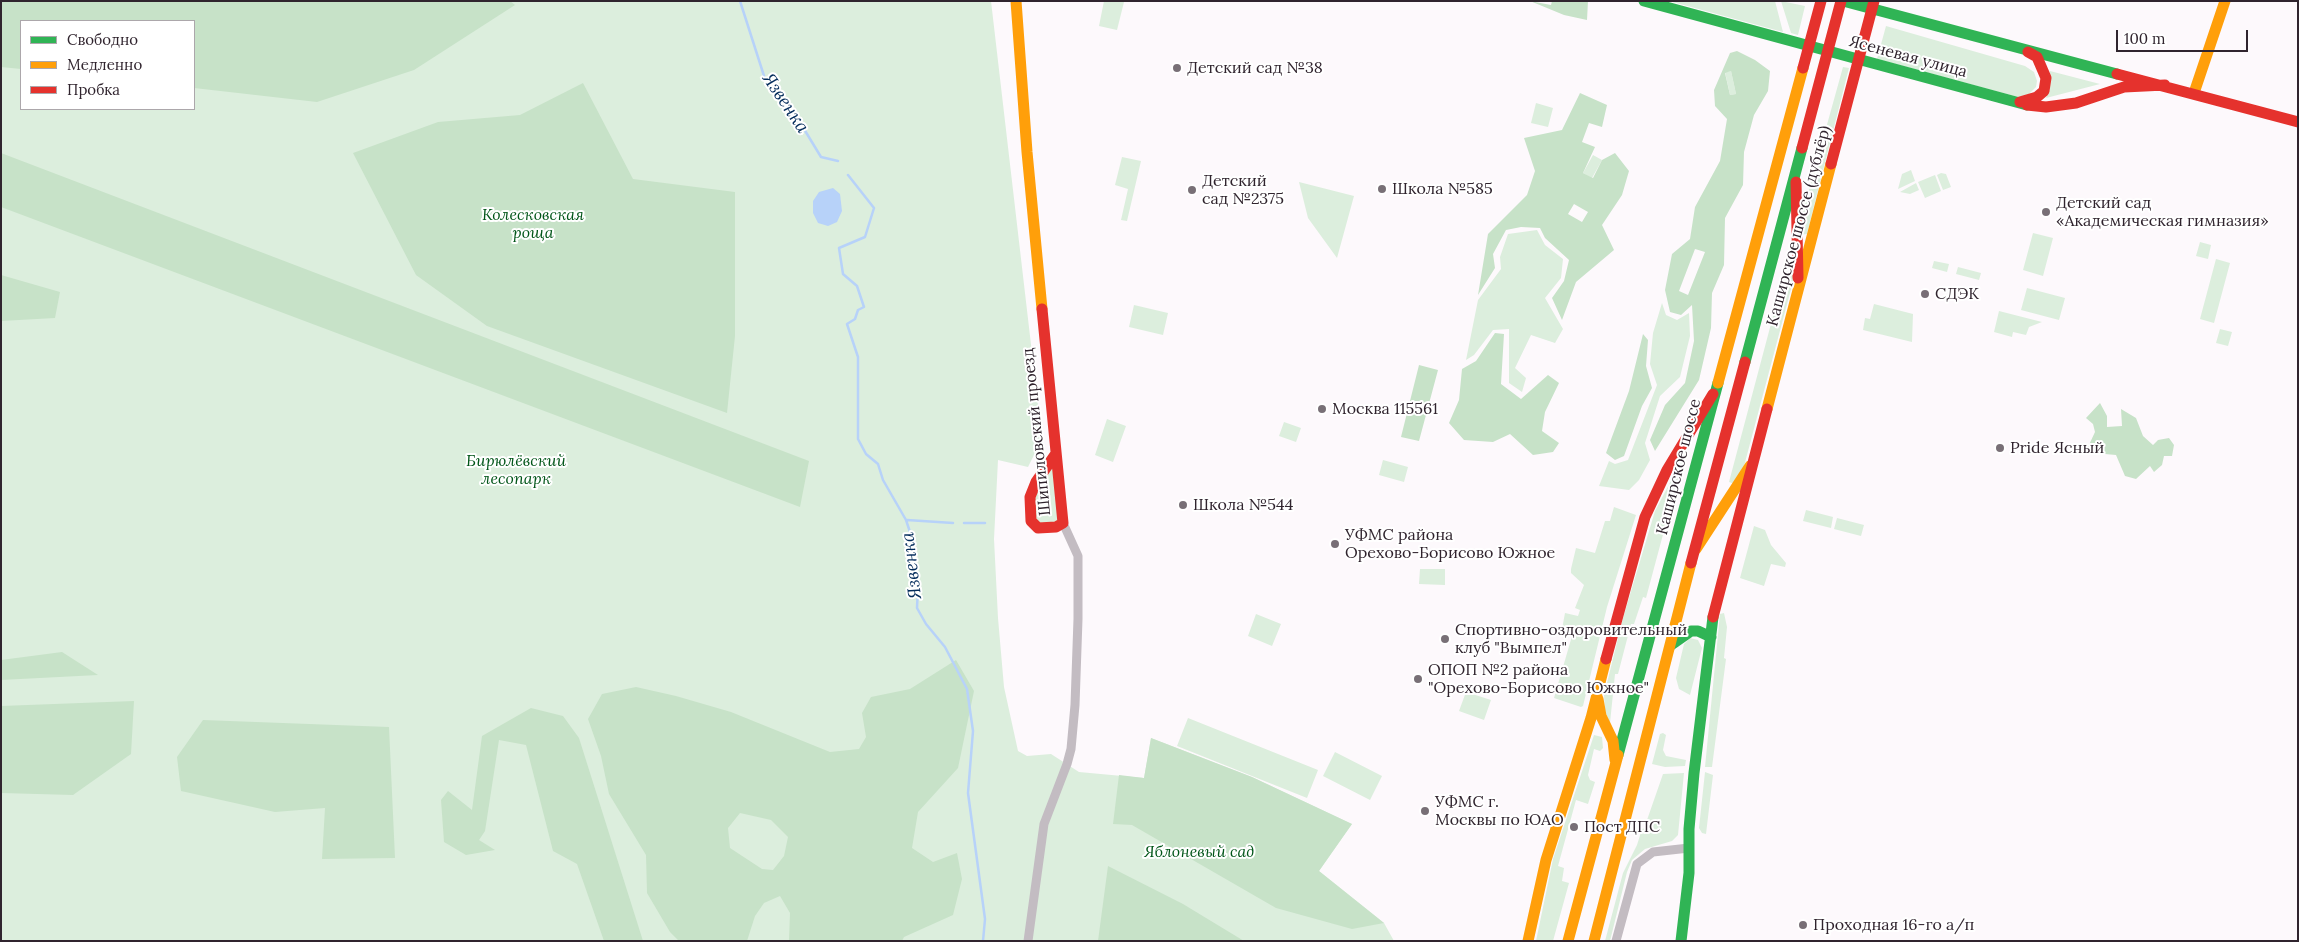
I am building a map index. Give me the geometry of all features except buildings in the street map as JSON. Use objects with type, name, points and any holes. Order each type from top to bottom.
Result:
[{"type":"main road","name":"Шипиловский проезд","points":[[1016,1],[1027,152],[1063,523]]},
{"type":"main road","name":"Каширское шоссе","points":[[1568,941],[1821,1]]},
{"type":"main road","points":[[1594,941],[1695,550],[1842,1]]},
{"type":"main road","name":"Ясеневая улица","points":[[1842,1],[1873,5],[2023,48],[2298,122]]},
{"type":"main road","points":[[2194,93],[2225,1]]},
{"type":"main road","name":"Ясеневая улица","points":[[1646,2],[2013,102],[2046,107],[2076,103],[2124,87],[2165,85]]},
{"type":"main road","name":"Каширское шоссе (дублёр)","points":[[1681,941],[1689,873],[1694,773],[1714,613],[1873,5]]},
{"type":"main road","points":[[2013,102],[2028,101],[2044,91],[2046,78],[2037,58],[2023,48]]},
{"type":"main road","points":[[1796,171],[1798,292]]},
{"type":"main road","points":[[1528,941],[1546,860],[1599,690],[1623,594],[1648,508],[1667,470],[1718,383]]},
{"type":"main road","points":[[1055,455],[1032,489],[1029,504],[1031,521],[1038,528],[1052,528],[1063,523]]},
{"type":"main road","points":[[1695,550],[1754,459]]},
{"type":"main road","points":[[1671,645],[1691,631],[1698,631],[1711,637]]},
{"type":"main road","points":[[1599,690],[1599,709],[1615,748],[1613,778]]},
{"type":"street","name":"Шипиловский проезд","points":[[1028,941],[1044,824],[1067,764],[1074,714],[1078,619],[1078,556],[1063,523]]},
{"type":"street","points":[[1616,941],[1635,867],[1649,854],[1666,849],[1689,848]]},
{"type":"green space","name":"Бирюлёвский лесопарк","points":[[1,1],[991,1],[1042,439],[1028,467],[998,460],[994,539],[998,618],[1004,687],[1018,751],[1027,756],[1051,754],[1079,772],[1144,778],[1151,738],[1252,777],[1352,824],[1319,871],[1384,923],[1394,941],[1,941]]},
{"type":"green space","points":[[1,1],[510,1],[515,5],[414,70],[317,102],[195,88],[195,20],[20,20],[20,69],[1,67]]},
{"type":"green space","points":[[1104,1],[1124,2],[1117,30],[1099,26]]},
{"type":"green space","points":[[1530,1],[1551,5],[1552,1],[1588,1],[1587,20],[1564,15]]},
{"type":"green space","points":[[1669,1],[1775,1],[1783,32]]},
{"type":"green space","points":[[1781,1],[1805,6],[1798,35],[1791,33]]},
{"type":"green space","points":[[1886,26],[2025,66],[2034,72],[2037,81],[2036,87],[2028,95],[2018,97],[1877,59]]},
{"type":"green space","points":[[1737,51],[1755,60],[1770,71],[1768,91],[1754,115],[1744,152],[1743,185],[1725,218],[1724,265],[1712,293],[1711,328],[1699,380],[1655,451],[1650,440],[1665,405],[1685,383],[1694,341],[1692,305],[1681,315],[1670,312],[1665,290],[1672,254],[1690,239],[1695,207],[1720,161],[1727,119],[1715,106],[1714,90],[1730,53]],"holes":[[[1731,71],[1736,94],[1730,95],[1725,73]],[[1695,249],[1705,252],[1688,295],[1679,291]]]},
{"type":"green space","points":[[1843,67],[1849,68],[1807,234],[1800,235],[1803,211]]},
{"type":"green space","points":[[1731,71],[1736,94],[1730,95],[1725,72]]},
{"type":"green space","points":[[2050,71],[2100,84],[2046,98],[2050,89]]},
{"type":"green space","name":"Колесковская роща","points":[[583,83],[633,179],[735,192],[735,336],[727,413],[487,326],[416,275],[353,153],[438,122],[520,115]]},
{"type":"green space","points":[[1580,93],[1607,105],[1602,127],[1589,123],[1582,142],[1595,147],[1583,173],[1593,178],[1602,160],[1615,153],[1629,171],[1622,195],[1602,225],[1614,250],[1576,282],[1562,320],[1552,298],[1564,281],[1569,260],[1545,238],[1540,228],[1521,227],[1506,230],[1493,254],[1495,268],[1478,295],[1488,234],[1527,195],[1535,171],[1524,138],[1562,130]],"holes":[[[1574,204],[1588,212],[1582,222],[1568,214]]]},
{"type":"green space","points":[[1536,103],[1553,108],[1548,127],[1531,123]]},
{"type":"green space","points":[[1,153],[809,461],[800,507],[1,207]]},
{"type":"green space","points":[[1593,155],[1602,160],[1592,178],[1583,173]]},
{"type":"green space","points":[[1122,157],[1141,161],[1127,221],[1121,220],[1128,189],[1115,185]]},
{"type":"green space","points":[[1911,170],[1915,181],[1898,189],[1902,174]]},
{"type":"green space","points":[[1941,173],[1946,174],[1951,187],[1943,190],[1937,175]]},
{"type":"green space","points":[[1935,175],[1941,191],[1925,198],[1918,182]]},
{"type":"green space","points":[[1299,182],[1354,196],[1337,258],[1308,218]]},
{"type":"green space","points":[[1916,183],[1919,190],[1910,194],[1900,192]]},
{"type":"green space","points":[[1537,230],[1545,245],[1563,259],[1561,278],[1545,298],[1563,329],[1555,343],[1531,335],[1515,368],[1526,378],[1522,392],[1509,383],[1509,329],[1493,330],[1474,355],[1466,360],[1478,300],[1501,269],[1500,257],[1508,234]]},
{"type":"green space","points":[[2033,233],[2053,238],[2043,276],[2023,270]]},
{"type":"green space","points":[[2200,242],[2211,245],[2208,259],[2196,256]]},
{"type":"green space","points":[[2216,259],[2230,263],[2214,323],[2200,319]]},
{"type":"green space","points":[[1934,261],[1949,264],[1947,272],[1932,268]]},
{"type":"green space","points":[[1958,267],[1981,273],[1979,280],[1956,274]]},
{"type":"green space","points":[[1785,271],[1795,274],[1743,470],[1735,484],[1729,482]]},
{"type":"green space","points":[[1,275],[60,292],[55,318],[1,321]]},
{"type":"green space","points":[[2027,288],[2065,298],[2059,320],[2021,310]]},
{"type":"green space","points":[[1662,303],[1666,315],[1677,320],[1689,313],[1690,336],[1680,377],[1660,396],[1645,443],[1650,460],[1639,480],[1629,490],[1599,486],[1609,461],[1615,464],[1628,460],[1657,385],[1650,364],[1653,333]]},
{"type":"green space","points":[[1874,304],[1913,314],[1912,342],[1863,330],[1865,318],[1870,319]]},
{"type":"green space","points":[[1134,305],[1168,313],[1163,335],[1129,327]]},
{"type":"green space","points":[[1999,311],[2042,322],[2029,327],[2026,335],[2013,332],[2012,337],[1994,332]]},
{"type":"green space","points":[[2220,329],[2232,332],[2228,346],[2216,343]]},
{"type":"green space","points":[[1495,333],[1504,334],[1501,384],[1521,399],[1548,375],[1559,383],[1545,412],[1542,431],[1559,443],[1553,452],[1533,455],[1510,434],[1493,442],[1464,440],[1449,423],[1459,400],[1462,369],[1476,361]]},
{"type":"green space","points":[[1643,334],[1648,340],[1646,366],[1652,388],[1642,406],[1624,456],[1615,460],[1606,453],[1629,391]]},
{"type":"green space","points":[[1419,365],[1438,370],[1419,441],[1401,437]]},
{"type":"green space","points":[[2100,403],[2107,416],[2107,427],[2122,426],[2121,409],[2136,418],[2143,436],[2153,445],[2158,440],[2169,438],[2174,445],[2172,456],[2164,456],[2162,465],[2154,472],[2150,466],[2136,479],[2125,476],[2116,455],[2094,453],[2088,447],[2095,432],[2093,424],[2086,418]]},
{"type":"green space","points":[[1107,419],[1126,426],[1113,462],[1095,455]]},
{"type":"green space","points":[[1284,422],[1301,428],[1296,442],[1279,436]]},
{"type":"green space","points":[[1055,455],[1063,520],[1038,528],[1029,504]]},
{"type":"green space","points":[[1684,456],[1646,598],[1643,597],[1634,624],[1631,624],[1618,674],[1615,674],[1610,723],[1605,711],[1604,695],[1623,618],[1655,511]]},
{"type":"green space","points":[[1383,460],[1408,467],[1404,482],[1379,475]]},
{"type":"green space","points":[[1614,507],[1636,515],[1607,607],[1583,706],[1581,707],[1554,698],[1572,636],[1565,634],[1562,629],[1565,613],[1578,616],[1580,610],[1575,608],[1584,585],[1571,573],[1571,569],[1576,548],[1595,553],[1605,521],[1610,521]]},
{"type":"green space","points":[[1806,510],[1833,517],[1831,528],[1803,521]]},
{"type":"green space","points":[[1837,518],[1864,525],[1861,536],[1834,529]]},
{"type":"green space","points":[[1754,526],[1765,530],[1771,545],[1786,563],[1785,567],[1771,564],[1764,586],[1740,578]]},
{"type":"green space","points":[[1420,569],[1445,569],[1445,585],[1419,584]]},
{"type":"green space","points":[[1724,613],[1727,627],[1724,658],[1726,659],[1712,767],[1705,767],[1720,614]]},
{"type":"green space","points":[[1256,614],[1281,624],[1272,646],[1248,636]]},
{"type":"green space","points":[[1690,638],[1698,640],[1702,648],[1690,695],[1679,689],[1676,678],[1684,644]]},
{"type":"green space","points":[[62,652],[98,675],[1,680],[1,660]]},
{"type":"green space","points":[[956,660],[974,691],[958,768],[918,812],[912,848],[933,862],[957,853],[962,879],[953,915],[904,937],[902,941],[789,941],[790,913],[780,896],[764,903],[755,916],[747,941],[679,941],[670,932],[647,893],[646,855],[609,794],[601,756],[588,719],[602,694],[636,687],[676,696],[731,712],[830,752],[859,749],[866,737],[862,713],[871,697],[910,689]],"holes":[[[740,813],[771,820],[788,837],[784,856],[773,870],[762,869],[730,848],[728,828]]]},
{"type":"green space","points":[[1466,692],[1491,700],[1484,720],[1459,711]]},
{"type":"green space","points":[[134,701],[131,754],[73,795],[1,793],[1,706]]},
{"type":"green space","points":[[531,708],[563,716],[579,738],[643,941],[604,941],[577,864],[553,851],[526,745],[499,740],[485,831],[479,840],[495,850],[466,855],[444,842],[441,800],[448,791],[472,810],[482,736]]},
{"type":"green space","points":[[1188,718],[1318,770],[1307,798],[1177,746]]},
{"type":"green space","points":[[203,720],[389,727],[395,858],[322,859],[325,808],[275,812],[181,791],[177,757]]},
{"type":"green space","points":[[1660,734],[1666,735],[1663,750],[1666,756],[1686,760],[1685,766],[1665,767],[1652,764]]},
{"type":"green space","points":[[1594,735],[1602,737],[1603,748],[1600,751],[1594,749],[1588,775],[1590,780],[1595,782],[1588,804],[1576,800],[1558,866],[1564,868],[1562,881],[1569,883],[1553,941],[1536,941],[1553,859]]},
{"type":"green space","name":"Яблоневый сад","points":[[1151,738],[1252,777],[1352,824],[1319,871],[1384,923],[1352,929],[1276,908],[1132,825],[1113,824],[1119,775],[1144,778]]},
{"type":"green space","points":[[1335,752],[1382,776],[1370,800],[1323,776]]},
{"type":"green space","points":[[1705,772],[1713,775],[1706,834],[1702,833],[1699,828]]},
{"type":"green space","points":[[1684,773],[1678,835],[1672,841],[1645,849],[1632,860],[1627,872],[1610,941],[1605,941],[1623,873],[1637,845],[1642,829],[1649,827],[1650,821],[1647,820],[1663,774]]},
{"type":"green space","points":[[1108,866],[1183,904],[1244,941],[1098,941]]},
{"type":"water","points":[[833,188],[840,194],[842,211],[837,222],[828,226],[818,223],[813,213],[813,201],[819,192]]},
{"type":"waterway","name":"Язвенка","points":[[740,1],[765,79],[804,129],[821,157],[838,161]]},
{"type":"waterway","name":"Язвенка","points":[[848,175],[874,208],[865,237],[839,248],[843,274],[857,286],[864,307],[858,310],[855,319],[847,324],[858,357],[858,439],[866,454],[878,464],[883,480],[906,520],[914,544],[910,557],[918,586],[917,608],[926,624],[945,647],[967,689],[973,731],[968,793],[985,919],[983,941]]},
{"type":"waterway","points":[[907,520],[953,523]]},
{"type":"waterway","points":[[964,523],[985,523]]},
{"type":"traffic: fast","points":[[1644,1],[2027,105]]},
{"type":"traffic: fast","points":[[1843,1],[2117,74]]},
{"type":"traffic: fast","points":[[1745,362],[1802,148]]},
{"type":"traffic: fast","points":[[1618,755],[1718,383]]},
{"type":"traffic: fast","points":[[1681,941],[1689,873],[1689,829],[1694,773],[1713,617]]},
{"type":"traffic: fast","points":[[1671,645],[1691,631],[1698,631],[1711,637]]},
{"type":"traffic: slow","points":[[1016,1],[1027,152],[1042,309]]},
{"type":"traffic: slow","points":[[2194,93],[2225,1]]},
{"type":"traffic: slow","points":[[1718,383],[1803,68]]},
{"type":"traffic: slow","points":[[1767,409],[1831,164]]},
{"type":"traffic: slow","points":[[1696,549],[1750,466]]},
{"type":"traffic: slow","points":[[1594,941],[1691,563]]},
{"type":"traffic: slow","points":[[1528,941],[1546,860],[1591,718],[1606,659]]},
{"type":"traffic: slow","points":[[1598,699],[1601,716],[1613,741],[1615,760]]},
{"type":"traffic: slow","points":[[1568,941],[1618,755]]},
{"type":"traffic: jam","points":[[1803,68],[1821,1]]},
{"type":"traffic: jam","points":[[1802,148],[1841,1]]},
{"type":"traffic: jam","points":[[1831,164],[1874,1]]},
{"type":"traffic: jam","points":[[2020,102],[2037,97],[2044,91],[2046,78],[2037,57],[2028,52]]},
{"type":"traffic: jam","points":[[2117,74],[2298,122]]},
{"type":"traffic: jam","points":[[2027,105],[2046,107],[2076,103],[2124,87],[2165,85]]},
{"type":"traffic: jam","points":[[1796,182],[1798,278]]},
{"type":"traffic: jam","points":[[1042,309],[1063,523],[1056,527],[1038,528],[1031,521],[1030,497],[1036,482],[1055,455]]},
{"type":"traffic: jam","points":[[1691,563],[1745,362]]},
{"type":"traffic: jam","points":[[1606,659],[1645,517],[1667,470],[1713,394]]},
{"type":"traffic: jam","points":[[1713,617],[1767,409]]},
{"type":"place","name":"Детский сад №38","points":[[1177,68]]},
{"type":"place","name":"Школа №585","points":[[1382,189]]},
{"type":"place","name":"Детский сад №2375","points":[[1192,190]]},
{"type":"place","name":"Детский сад «Академическая гимназия»","points":[[2046,212]]},
{"type":"place","name":"СДЭК","points":[[1925,294]]},
{"type":"place","name":"Москва 115561","points":[[1322,409]]},
{"type":"place","name":"Pride Ясный","points":[[2000,448]]},
{"type":"place","name":"Школа №544","points":[[1183,505]]},
{"type":"place","name":"УФМС района Орехово-Борисово Южное","points":[[1335,544]]},
{"type":"place","name":"Спортивно-оздоровительный клуб \"Вымпел\"","points":[[1445,639]]},
{"type":"place","name":"ОПОП №2 района \"Орехово-Борисово Южное\"","points":[[1418,679]]},
{"type":"place","name":"УФМС г. Москвы по ЮАО","points":[[1425,811]]},
{"type":"place","name":"Пост ДПС","points":[[1574,827]]},
{"type":"place","name":"Проходная 16-го а/п","points":[[1803,925]]}]
